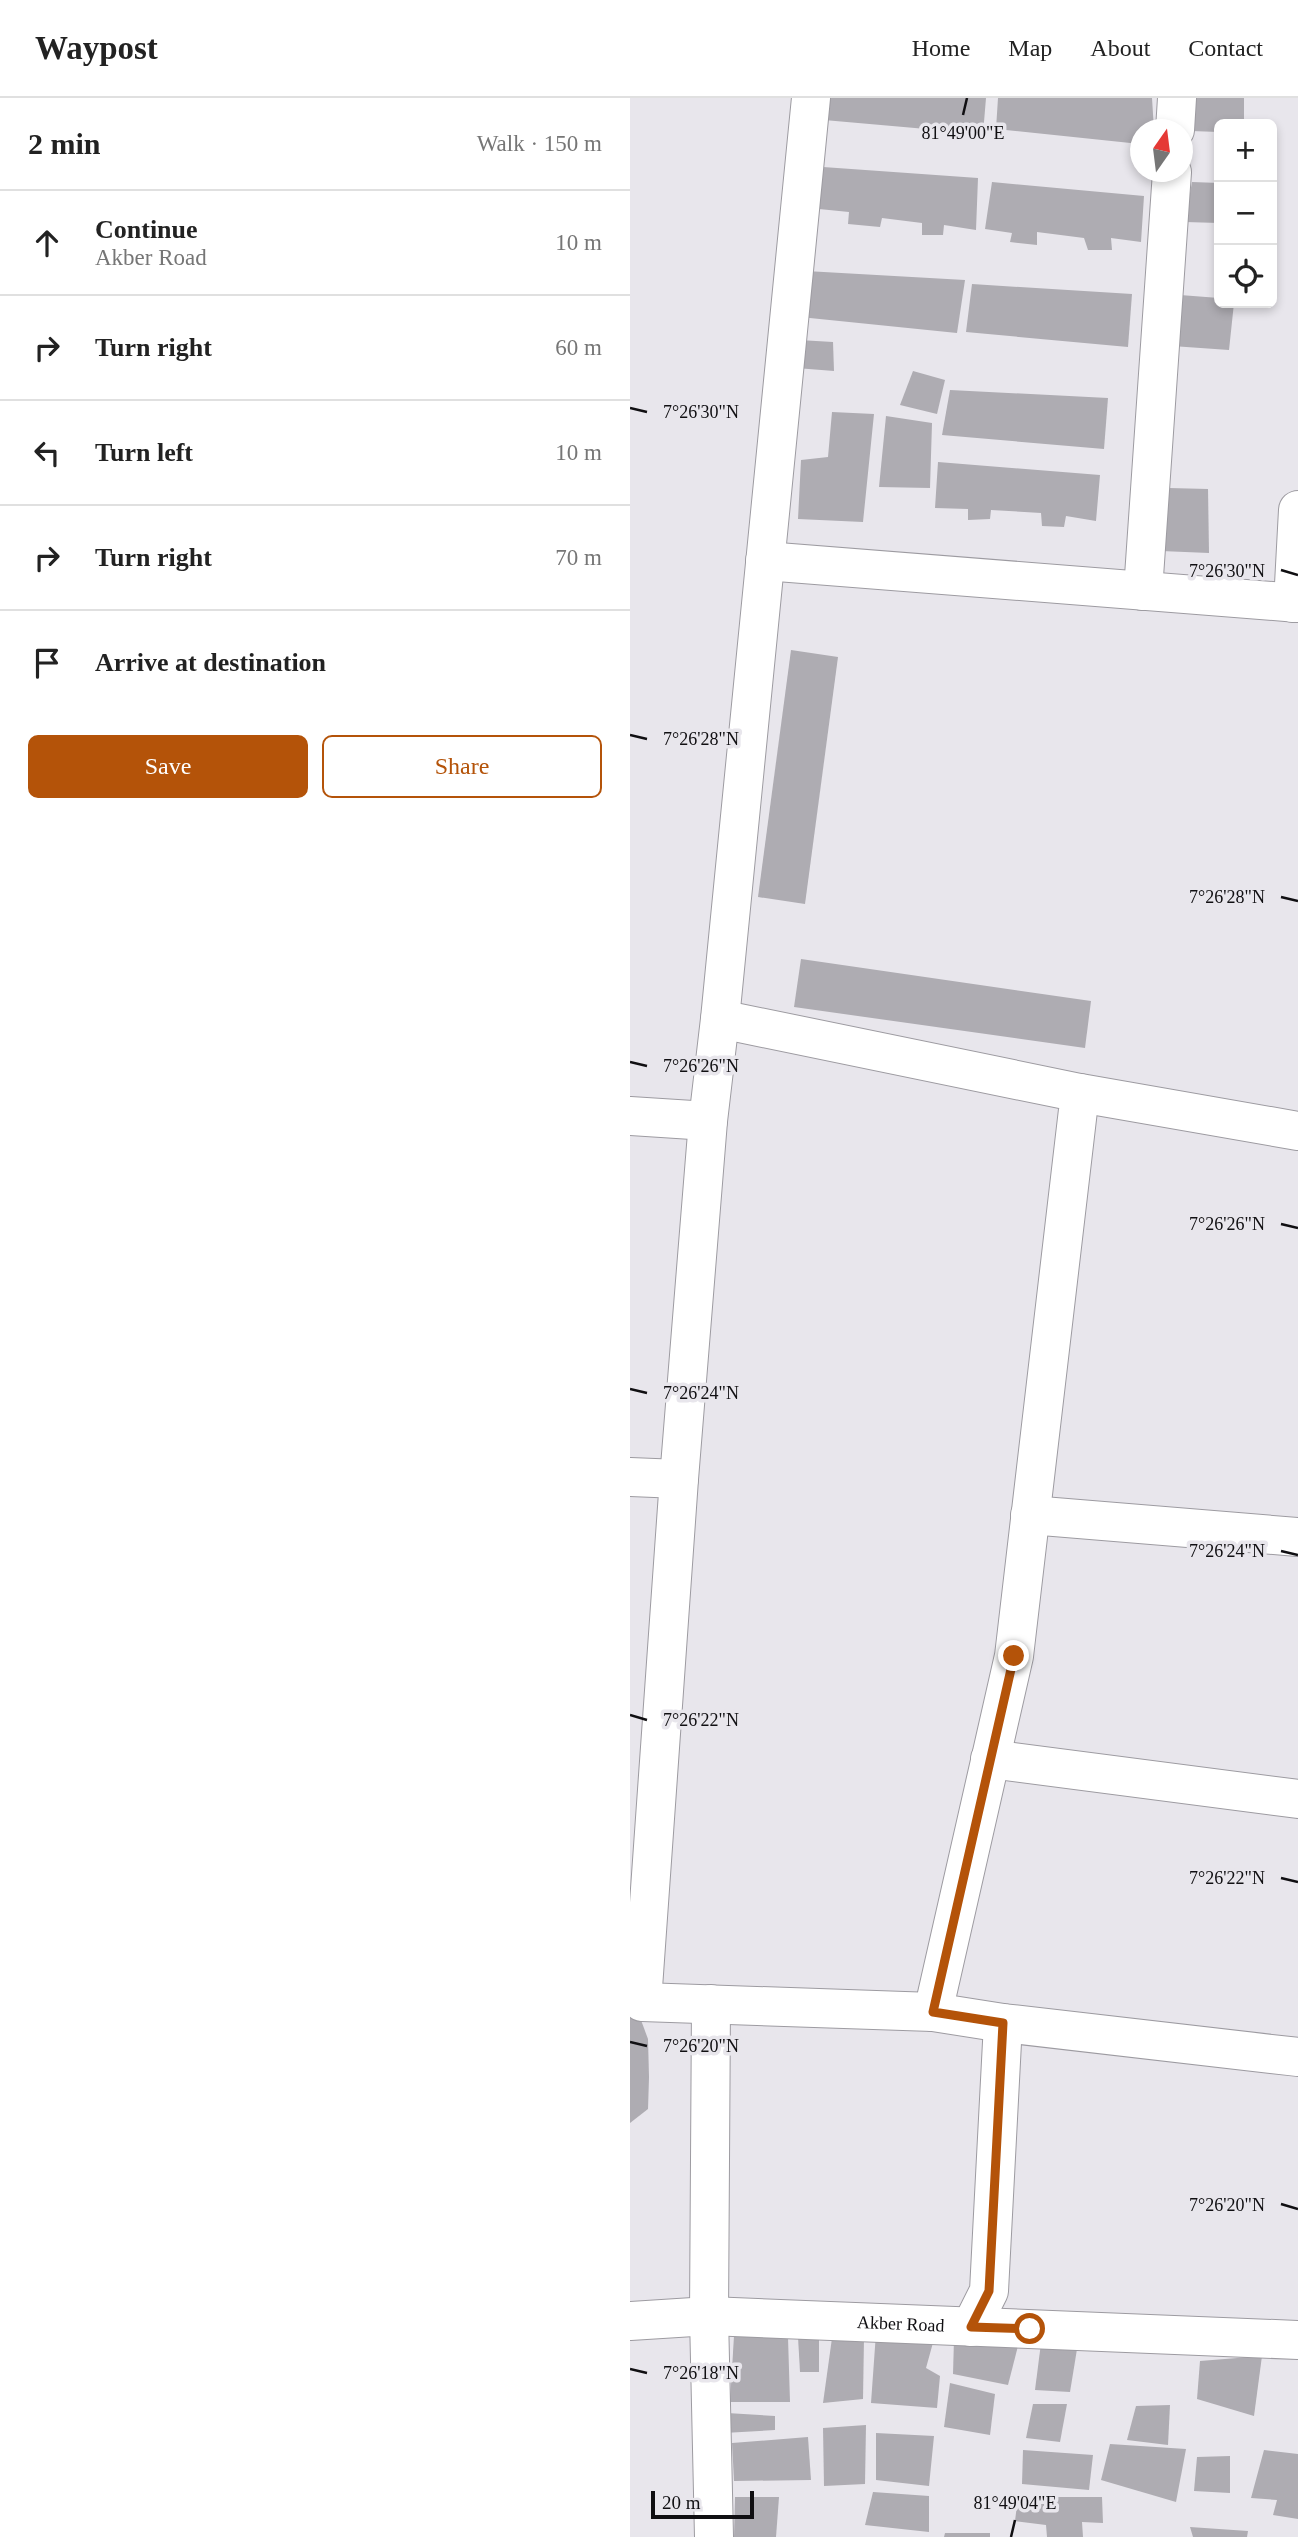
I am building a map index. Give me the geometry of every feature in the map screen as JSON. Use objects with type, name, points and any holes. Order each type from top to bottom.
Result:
[{"type":"street","points":[[811,98],[708,1121],[636,2001],[933,2012],[1003,2023],[1298,2056]]},
{"type":"street","points":[[1176,119],[1177,98]]},
{"type":"street","points":[[1143,591],[1171,182]]},
{"type":"street","points":[[765,561],[1295,603],[1298,510]]},
{"type":"street","points":[[720,1019],[1080,1093],[1298,1131]]},
{"type":"street","points":[[933,2012],[1014,1656],[1080,1093]]},
{"type":"street","points":[[630,1116],[708,1121]]},
{"type":"street","points":[[630,1476],[679,1479]]},
{"type":"street","points":[[1030,1515],[1298,1537]]},
{"type":"street","points":[[990,1759],[1298,1799]]},
{"type":"street","points":[[711,2004],[709,2316],[715,2537]]},
{"type":"street","points":[[971,2327],[989,2291],[1003,2023]]},
{"type":"street","name":"Akber Road","points":[[630,2321],[709,2316],[1298,2340]]},
{"type":"building","points":[[827,98],[986,98],[983,134],[824,120]]},
{"type":"building","points":[[998,98],[1152,98],[1153,119],[1130,119],[1130,143],[996,129]]},
{"type":"building","points":[[1193,98],[1244,98],[1244,119],[1214,119],[1214,132],[1193,131]]},
{"type":"building","points":[[823,167],[978,178],[976,230],[944,225],[943,235],[922,235],[922,223],[882,218],[880,227],[848,224],[849,212],[819,209]]},
{"type":"building","points":[[992,182],[1144,196],[1141,242],[1111,238],[1112,250],[1088,250],[1084,238],[1037,232],[1037,245],[1010,242],[1012,233],[985,229]]},
{"type":"building","points":[[1192,182],[1214,183],[1214,223],[1185,222]]},
{"type":"building","points":[[806,271],[965,280],[957,333],[800,317]]},
{"type":"building","points":[[972,284],[1132,294],[1128,347],[966,332]]},
{"type":"building","points":[[1180,295],[1214,298],[1214,308],[1233,308],[1229,350],[1172,346]]},
{"type":"building","points":[[799,340],[833,342],[834,371],[796,368]]},
{"type":"building","points":[[913,371],[945,380],[937,414],[900,405]]},
{"type":"building","points":[[950,390],[1108,398],[1104,449],[942,435]]},
{"type":"building","points":[[832,412],[874,414],[863,522],[798,519],[801,460],[828,457]]},
{"type":"building","points":[[886,416],[932,423],[930,488],[879,487]]},
{"type":"building","points":[[938,462],[1100,475],[1096,521],[1066,516],[1064,527],[1042,526],[1041,513],[991,510],[990,519],[968,520],[968,509],[935,508]]},
{"type":"building","points":[[1169,488],[1208,489],[1209,553],[1161,551]]},
{"type":"building","points":[[791,650],[838,657],[805,904],[758,897]]},
{"type":"building","points":[[801,959],[1091,1001],[1085,1048],[794,1007]]},
{"type":"building","points":[[630,2012],[638,2012],[648,2039],[649,2077],[648,2109],[630,2123]]},
{"type":"building","points":[[876,2333],[934,2339],[926,2368],[940,2376],[937,2408],[871,2403]]},
{"type":"building","points":[[734,2336],[788,2338],[790,2402],[730,2402]]},
{"type":"building","points":[[819,2336],[819,2372],[800,2372],[798,2337]]},
{"type":"building","points":[[832,2338],[864,2338],[863,2399],[823,2403]]},
{"type":"building","points":[[954,2339],[1019,2342],[1008,2385],[953,2374]]},
{"type":"building","points":[[1041,2343],[1078,2343],[1070,2392],[1035,2390]]},
{"type":"building","points":[[1262,2356],[1254,2416],[1197,2399],[1200,2361]]},
{"type":"building","points":[[950,2383],[995,2394],[990,2435],[944,2427]]},
{"type":"building","points":[[1033,2404],[1067,2404],[1060,2442],[1026,2438]]},
{"type":"building","points":[[1170,2405],[1168,2445],[1127,2440],[1136,2406]]},
{"type":"building","points":[[727,2413],[775,2416],[775,2430],[724,2433]]},
{"type":"building","points":[[866,2425],[865,2484],[824,2486],[823,2428]]},
{"type":"building","points":[[876,2433],[934,2436],[929,2486],[876,2480]]},
{"type":"building","points":[[808,2437],[811,2480],[734,2481],[732,2443]]},
{"type":"building","points":[[1110,2444],[1186,2449],[1176,2502],[1101,2480]]},
{"type":"building","points":[[1023,2450],[1093,2455],[1089,2490],[1022,2484]]},
{"type":"building","points":[[1264,2450],[1298,2454],[1298,2519],[1273,2515],[1277,2500],[1251,2498]]},
{"type":"building","points":[[1230,2456],[1230,2493],[1194,2491],[1197,2457]]},
{"type":"building","points":[[873,2492],[929,2496],[929,2532],[865,2525]]},
{"type":"building","points":[[735,2497],[779,2497],[776,2537],[734,2537]]},
{"type":"building","points":[[1018,2497],[1102,2497],[1103,2523],[1082,2522],[1083,2537],[1047,2537],[1046,2525],[1015,2521]]},
{"type":"building","points":[[1190,2527],[1248,2531],[1247,2537],[1193,2537]]},
{"type":"building","points":[[945,2533],[990,2533],[990,2537],[944,2537]]},
{"type":"route","points":[[1014,1656],[933,2012],[1003,2023],[989,2291],[971,2327],[1030,2329]]}]
